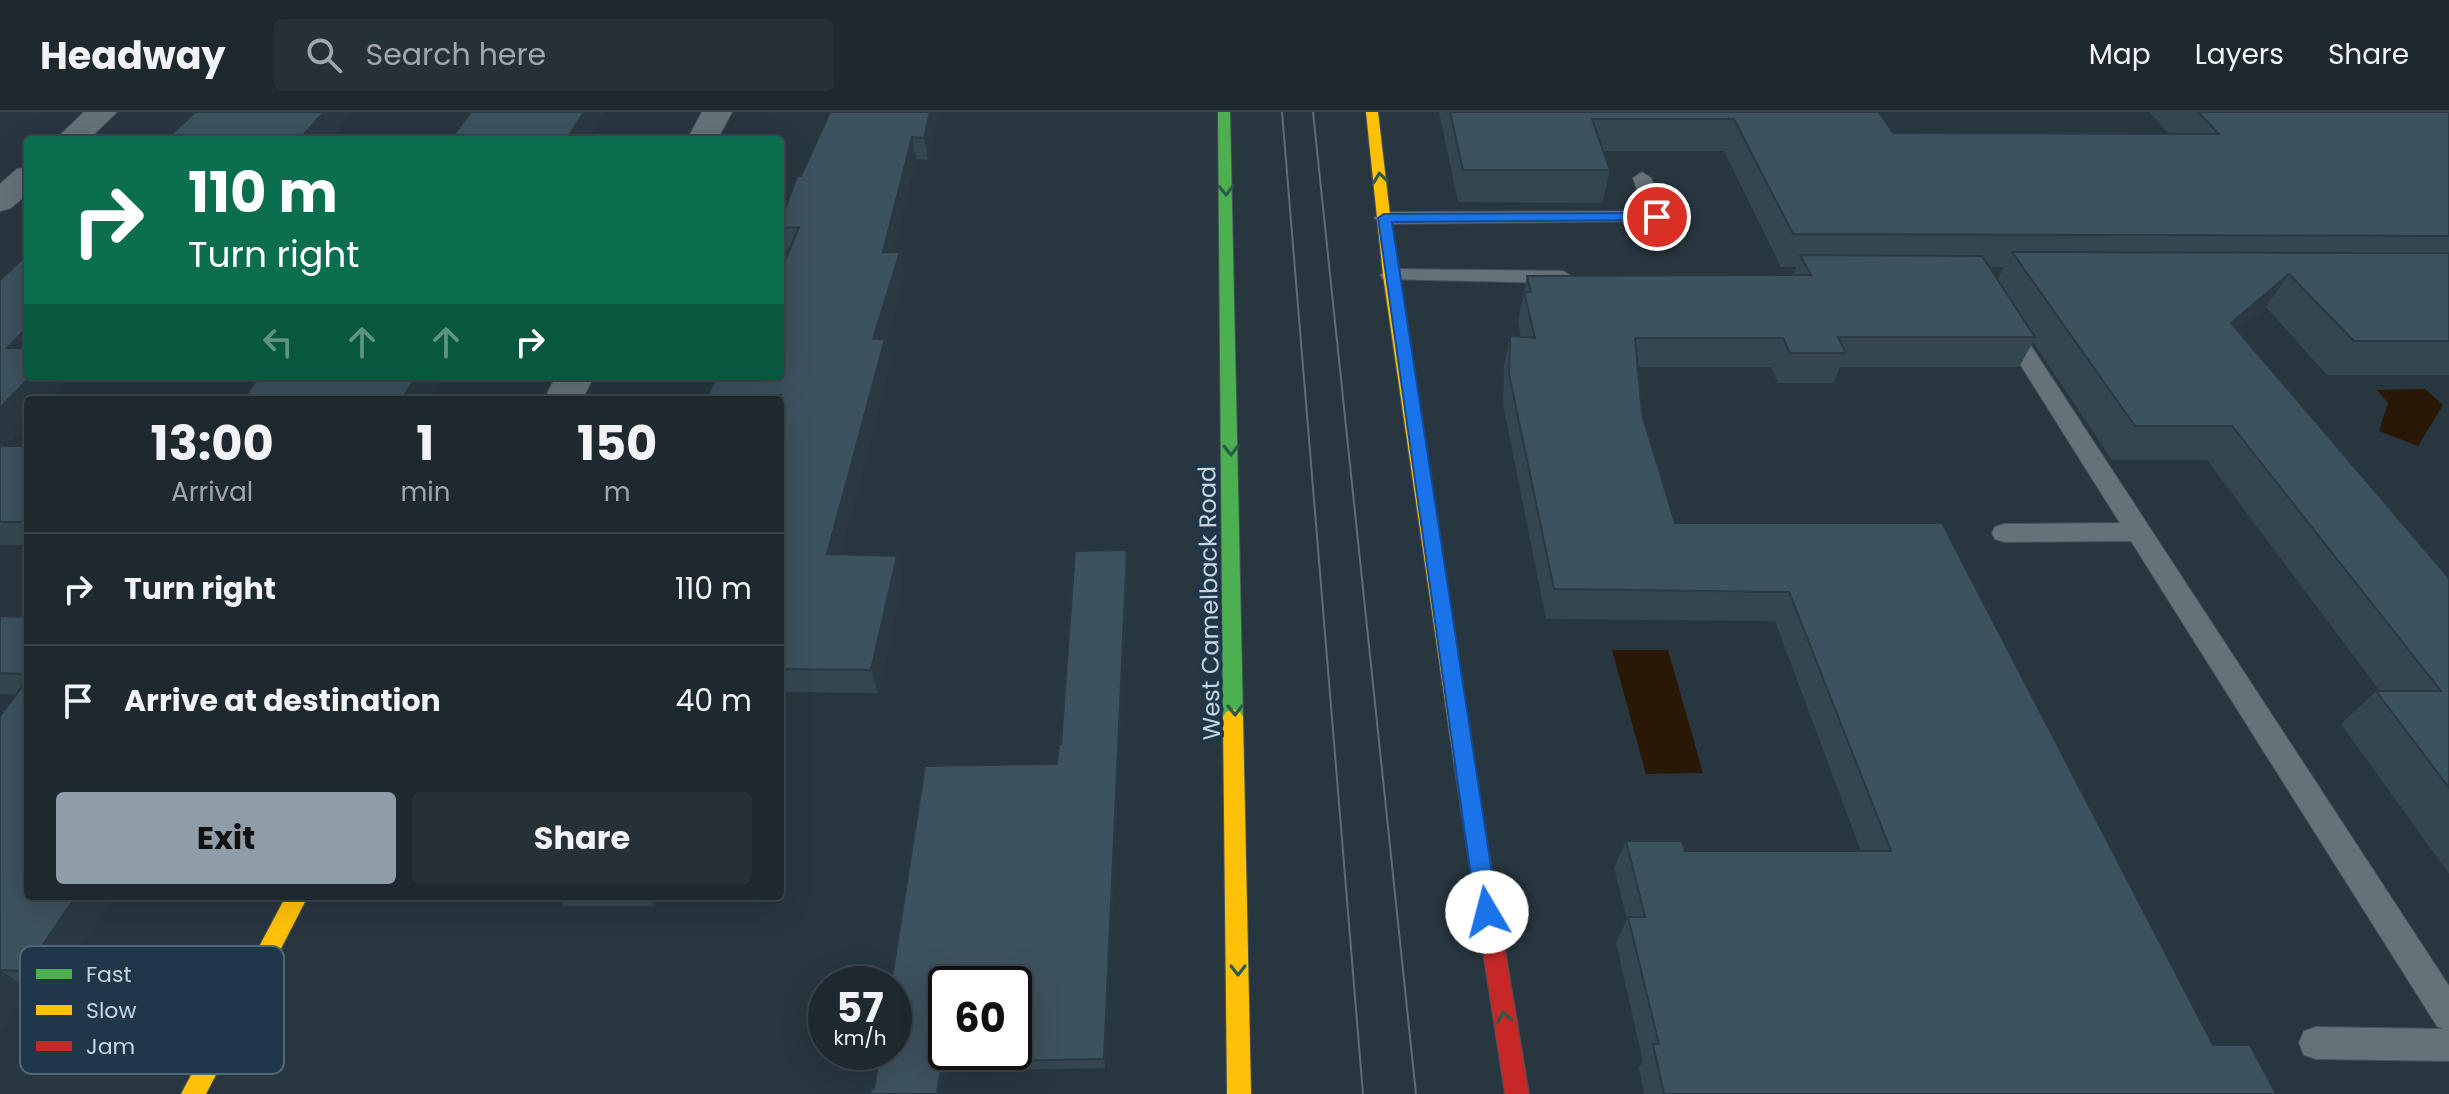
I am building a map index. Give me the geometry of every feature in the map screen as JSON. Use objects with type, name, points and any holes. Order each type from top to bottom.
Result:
[{"type":"main road","name":"West Camelback Road","points":[[1224,112],[1239,1094]]},
{"type":"main road","points":[[1372,112],[1390,275],[1517,1094]]},
{"type":"main road","points":[[271,946],[295,900]]},
{"type":"main road","points":[[193,1094],[204,1074]]},
{"type":"street","points":[[75,136],[102,112]]},
{"type":"street","points":[[704,136],[717,112]]},
{"type":"street","points":[[0,201],[24,180]]},
{"type":"lane","points":[[1384,218],[1657,217],[1642,178]]},
{"type":"lane","points":[[1390,275],[1583,277]]},
{"type":"lane","points":[[1993,303],[2449,1015]]},
{"type":"lane","points":[[2004,533],[2138,532]]},
{"type":"lane","points":[[2316,1043],[2449,1045]]},
{"type":"shaded area","points":[[2425,389],[2443,405],[2418,446],[2379,431],[2388,403],[2377,390]]},
{"type":"shaded area","points":[[1612,650],[1668,650],[1703,773],[1646,774]]},
{"type":"building","points":[[195,112],[324,112],[303,136],[170,136]]},
{"type":"building","points":[[471,112],[584,112],[569,136],[453,136]]},
{"type":"building","points":[[830,112],[930,112],[924,138],[912,137],[883,252],[900,252],[873,339],[885,339],[827,554],[897,556],[871,670],[784,669],[784,396],[707,396],[715,380],[784,380],[784,263],[799,227],[784,228],[784,213],[797,176],[801,176]]},
{"type":"building","points":[[1450,112],[1879,112],[1893,133],[2219,134],[2198,112],[2449,112],[2449,236],[1793,234],[1734,119],[1592,119],[1610,170],[1463,170]]},
{"type":"building","points":[[2012,252],[2449,253],[2449,341],[2354,341],[2289,274],[2231,323],[2449,578],[2449,788],[2376,691],[2441,691],[2232,426],[2135,426]]},
{"type":"building","points":[[1800,255],[1982,256],[2035,337],[1838,337],[1846,353],[1790,353],[1783,338],[1635,338],[1642,414],[1675,523],[1942,523],[2213,1045],[2250,1045],[2276,1094],[1664,1094],[1653,1044],[1659,1044],[1628,917],[1645,917],[1626,841],[1682,841],[1685,851],[1891,851],[1789,592],[1554,589],[1509,374],[1510,336],[1535,338],[1524,292],[1531,292],[1527,276],[1811,275]]},
{"type":"building","points":[[24,258],[24,331],[7,348],[24,348],[24,380],[27,380],[0,408],[0,280]]},
{"type":"building","points":[[257,380],[414,380],[404,396],[245,396]]},
{"type":"building","points":[[0,446],[24,446],[24,522],[0,522]]},
{"type":"building","points":[[1127,550],[1104,1059],[1032,1060],[1032,966],[928,966],[928,1070],[941,1070],[937,1094],[870,1094],[874,1089],[877,1070],[912,1070],[912,966],[894,966],[925,766],[1057,764],[1075,551]]},
{"type":"building","points":[[24,612],[24,674],[0,673],[0,616],[20,617]]},
{"type":"building","points":[[24,684],[24,900],[73,900],[42,946],[20,946],[20,971],[0,970],[0,716]]},
{"type":"tram line","points":[[1282,112],[1363,1094]]},
{"type":"tram line","points":[[1313,112],[1416,1094]]},
{"type":"traffic: fast","points":[[1224,112],[1233,717]]},
{"type":"traffic: slow","points":[[1372,112],[1390,275],[1464,763]]},
{"type":"traffic: slow","points":[[1233,717],[1239,1094]]},
{"type":"traffic: slow","points":[[271,946],[295,900]]},
{"type":"traffic: slow","points":[[193,1094],[204,1074]]},
{"type":"traffic: jam","points":[[1464,763],[1517,1094]]},
{"type":"route","points":[[1487,912],[1390,275],[1384,218],[1657,217]]}]
